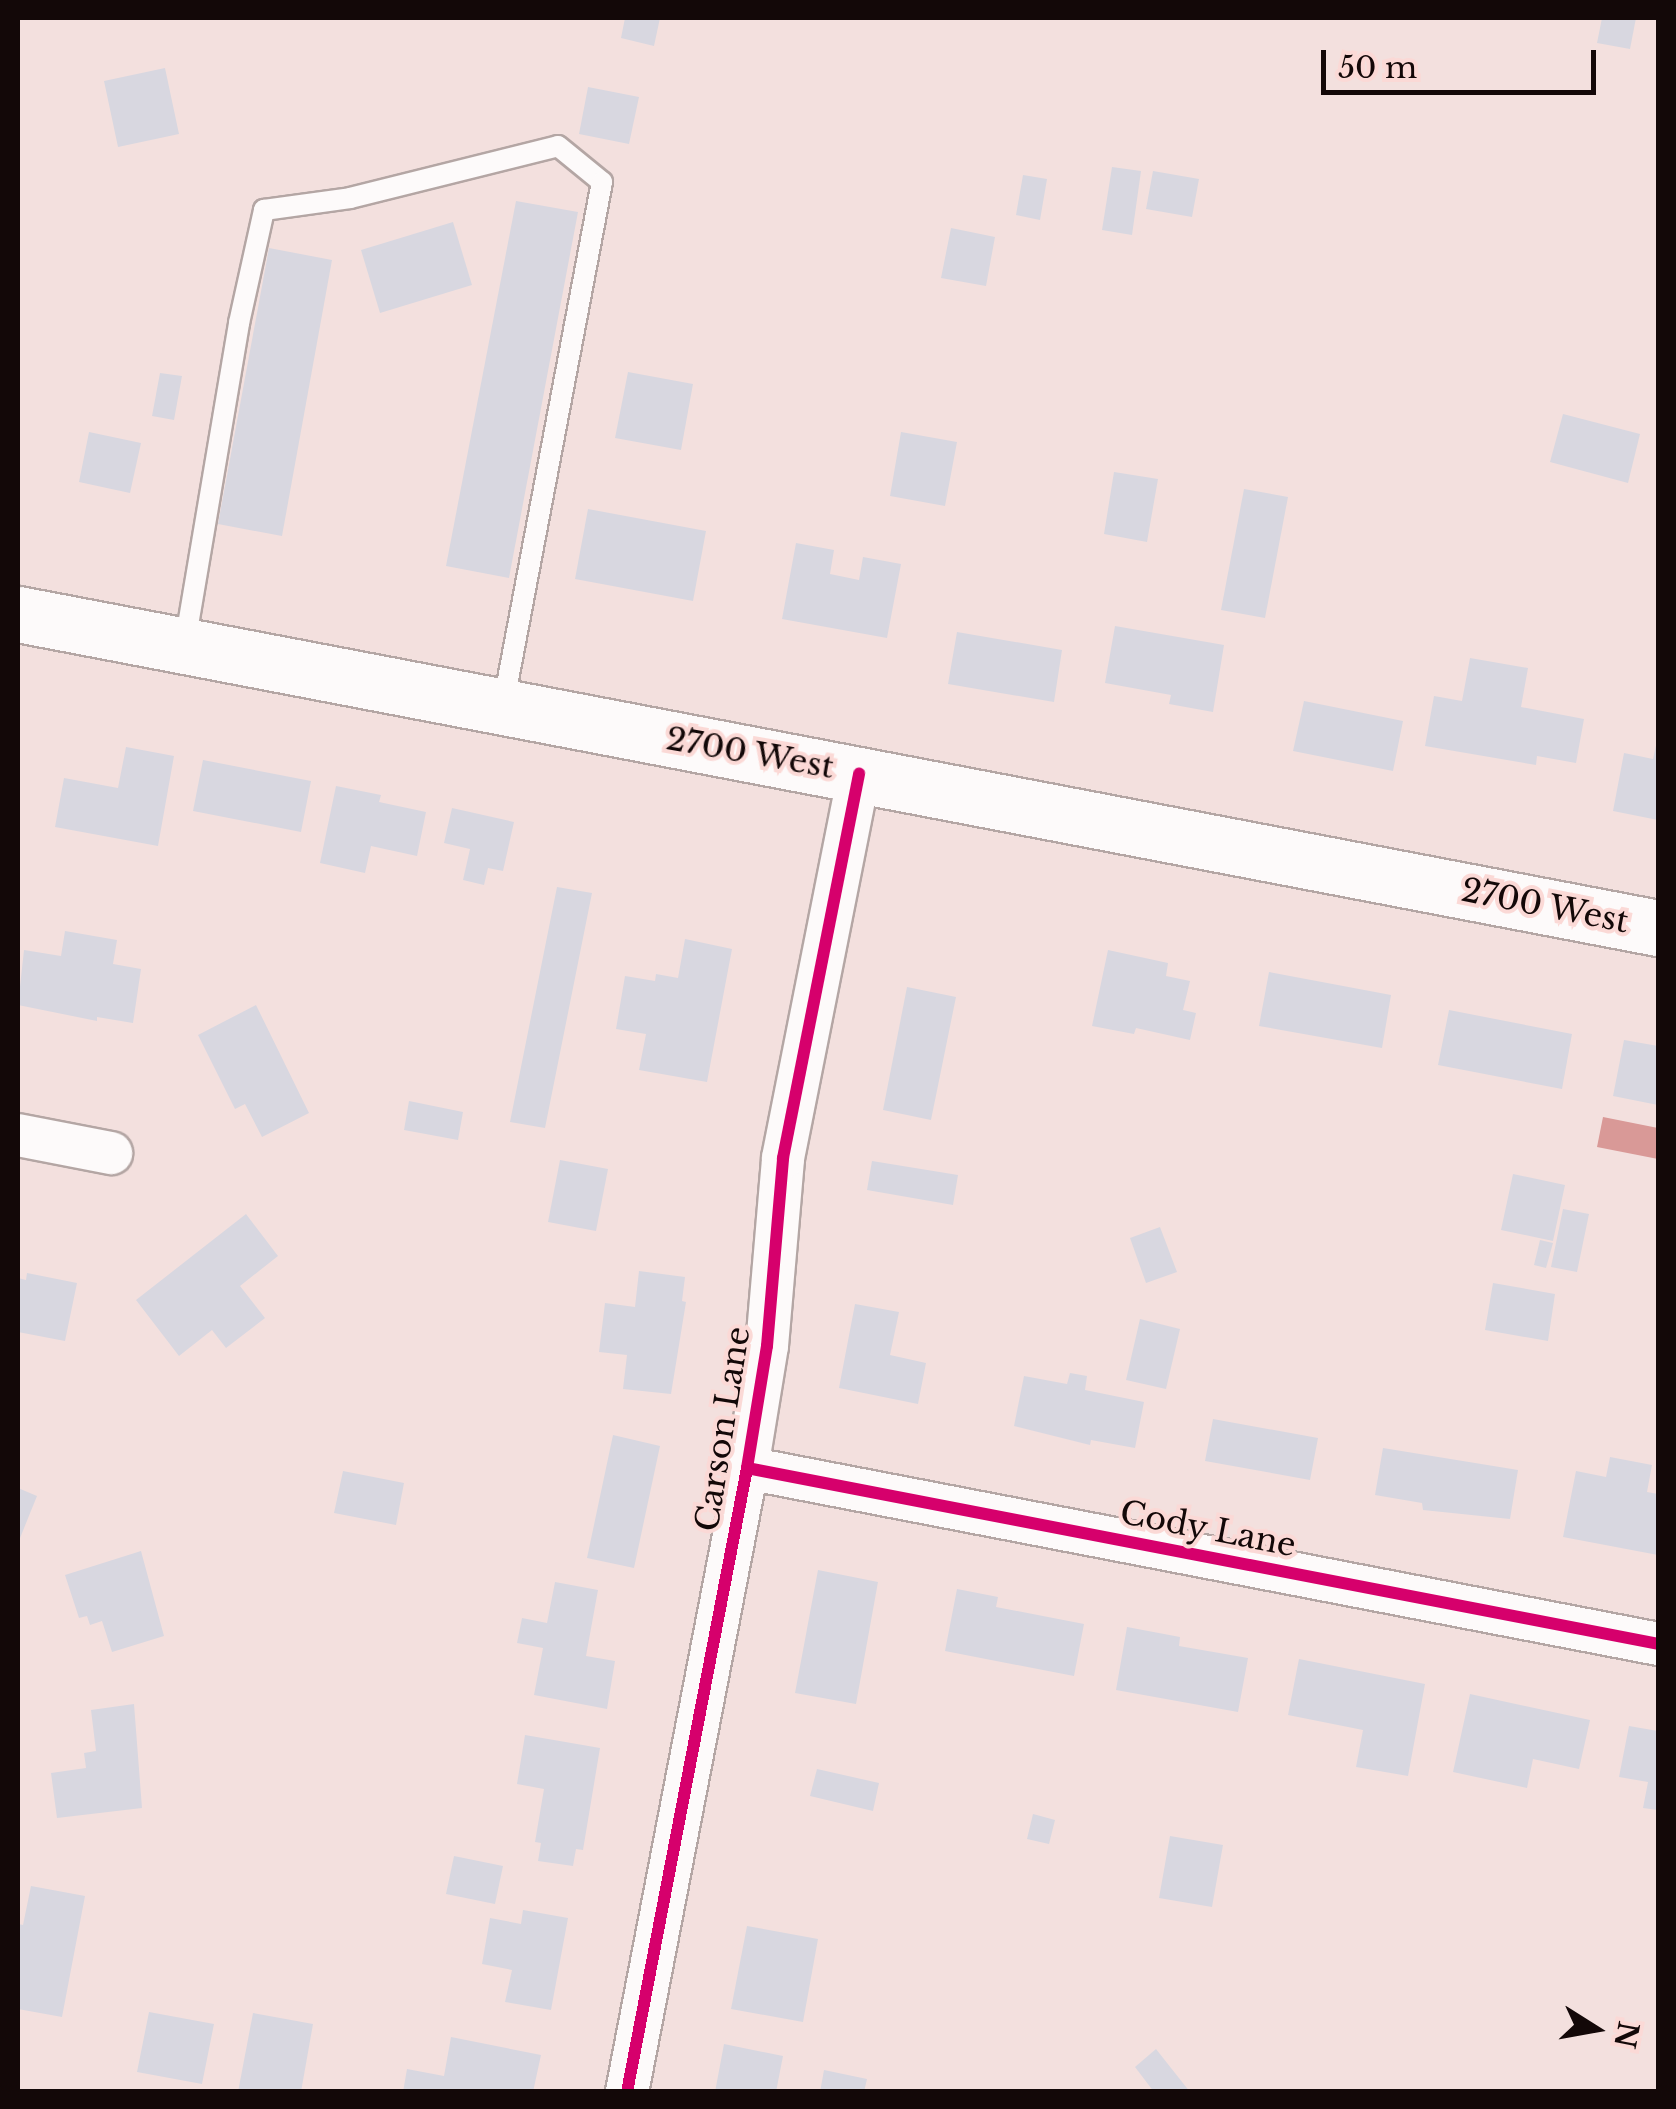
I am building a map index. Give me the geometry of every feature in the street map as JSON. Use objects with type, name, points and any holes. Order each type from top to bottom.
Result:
[{"type":"main road","name":"2700 West","points":[[18,614],[1658,928]]},
{"type":"street","name":"Carson Lane","points":[[627,2092],[747,1468],[767,1346],[783,1158],[859,773]]},
{"type":"street","points":[[18,1135],[111,1153]]},
{"type":"street","name":"Cody Lane","points":[[747,1468],[1658,1644]]},
{"type":"lane","points":[[184,646],[239,323],[264,210],[350,198],[558,146],[602,182],[502,708]]},
{"type":"shaded area","points":[[1603,1117],[1658,1128],[1658,1159],[1597,1147]]},
{"type":"building","points":[[625,18],[660,18],[654,46],[621,38]]},
{"type":"building","points":[[1602,18],[1636,18],[1630,49],[1597,43]]},
{"type":"building","points":[[165,68],[179,134],[118,147],[104,81]]},
{"type":"building","points":[[588,87],[639,97],[629,144],[579,134]]},
{"type":"building","points":[[1112,167],[1141,171],[1132,235],[1102,230]]},
{"type":"building","points":[[1153,171],[1199,179],[1192,217],[1146,209]]},
{"type":"building","points":[[1023,175],[1047,179],[1040,220],[1016,215]]},
{"type":"building","points":[[516,201],[578,212],[509,578],[446,566]]},
{"type":"building","points":[[453,222],[472,285],[380,313],[361,250]]},
{"type":"building","points":[[951,228],[995,237],[986,286],[941,278]]},
{"type":"building","points":[[269,248],[332,260],[282,536],[218,524]]},
{"type":"building","points":[[628,372],[693,384],[681,450],[615,438]]},
{"type":"building","points":[[160,373],[182,376],[174,420],[152,416]]},
{"type":"building","points":[[1563,414],[1640,434],[1628,483],[1550,462]]},
{"type":"building","points":[[89,432],[141,443],[130,493],[79,482]]},
{"type":"building","points":[[901,432],[957,442],[945,506],[890,496]]},
{"type":"building","points":[[1114,472],[1158,479],[1147,542],[1104,534]]},
{"type":"building","points":[[1244,489],[1288,497],[1265,618],[1221,610]]},
{"type":"building","points":[[588,509],[706,531],[693,601],[575,579]]},
{"type":"building","points":[[796,543],[834,550],[830,574],[859,580],[863,557],[901,564],[887,638],[782,619]]},
{"type":"building","points":[[1115,626],[1224,645],[1213,712],[1169,704],[1171,695],[1105,683]]},
{"type":"building","points":[[957,632],[1062,650],[1054,702],[948,684]]},
{"type":"building","points":[[1470,658],[1528,668],[1521,707],[1584,719],[1576,763],[1537,756],[1536,765],[1425,746],[1434,696],[1462,701]]},
{"type":"building","points":[[1304,701],[1403,721],[1393,771],[1293,751]]},
{"type":"building","points":[[1657,741],[1658,820],[1613,811],[1624,753],[1653,759]]},
{"type":"building","points":[[126,747],[174,756],[158,846],[55,827],[64,778],[118,788]]},
{"type":"building","points":[[203,760],[311,781],[301,832],[193,811]]},
{"type":"building","points":[[336,786],[381,795],[379,802],[426,812],[417,856],[371,846],[365,873],[320,863]]},
{"type":"building","points":[[452,808],[514,822],[503,871],[488,868],[484,885],[463,880],[470,849],[444,843]]},
{"type":"building","points":[[557,887],[592,893],[545,1128],[510,1122]]},
{"type":"building","points":[[65,931],[117,940],[113,964],[141,969],[133,1023],[97,1017],[97,1021],[18,1005],[24,950],[61,956]]},
{"type":"building","points":[[685,939],[732,949],[707,1082],[639,1070],[646,1034],[616,1029],[625,976],[655,981],[656,974],[678,978]]},
{"type":"building","points":[[1108,950],[1168,963],[1166,976],[1190,981],[1183,1010],[1196,1013],[1190,1040],[1136,1028],[1134,1034],[1092,1026]]},
{"type":"building","points":[[1269,972],[1391,995],[1382,1048],[1259,1026]]},
{"type":"building","points":[[907,987],[956,997],[931,1120],[883,1110]]},
{"type":"building","points":[[256,1005],[309,1113],[262,1137],[245,1104],[235,1109],[198,1035]]},
{"type":"building","points":[[1449,1010],[1572,1034],[1562,1089],[1438,1065]]},
{"type":"building","points":[[1624,1040],[1658,1046],[1658,1105],[1613,1096]]},
{"type":"building","points":[[409,1101],[463,1112],[458,1140],[404,1130]]},
{"type":"building","points":[[560,1160],[608,1169],[596,1231],[548,1222]]},
{"type":"building","points":[[872,1161],[958,1175],[953,1205],[867,1190]]},
{"type":"building","points":[[1513,1174],[1565,1185],[1553,1241],[1501,1230]]},
{"type":"building","points":[[1563,1209],[1589,1214],[1577,1272],[1551,1267]]},
{"type":"building","points":[[246,1214],[278,1256],[240,1286],[265,1318],[226,1348],[212,1330],[179,1356],[136,1300]]},
{"type":"building","points":[[1160,1227],[1177,1272],[1146,1283],[1130,1238]]},
{"type":"building","points":[[1540,1240],[1553,1243],[1546,1268],[1534,1265]]},
{"type":"building","points":[[639,1271],[685,1277],[682,1301],[686,1302],[671,1394],[623,1389],[627,1355],[599,1352],[605,1303],[635,1307]]},
{"type":"building","points":[[27,1273],[77,1283],[65,1341],[18,1332],[18,1278],[26,1280]]},
{"type":"building","points":[[1493,1283],[1555,1294],[1548,1341],[1485,1330]]},
{"type":"building","points":[[855,1304],[899,1312],[890,1355],[926,1363],[918,1404],[839,1388]]},
{"type":"building","points":[[1140,1319],[1180,1329],[1166,1389],[1126,1380]]},
{"type":"building","points":[[1070,1373],[1087,1376],[1085,1390],[1144,1402],[1135,1448],[1091,1440],[1090,1445],[1014,1426],[1024,1376],[1067,1384]]},
{"type":"building","points":[[1213,1419],[1318,1438],[1310,1480],[1205,1461]]},
{"type":"building","points":[[613,1435],[660,1446],[634,1568],[587,1558]]},
{"type":"building","points":[[1383,1448],[1518,1470],[1510,1519],[1423,1510],[1422,1503],[1375,1495]]},
{"type":"building","points":[[1610,1457],[1652,1465],[1647,1492],[1658,1494],[1658,1555],[1563,1537],[1576,1471],[1606,1477]]},
{"type":"building","points":[[343,1471],[404,1483],[396,1525],[334,1513]]},
{"type":"building","points":[[18,1488],[37,1496],[18,1543]]},
{"type":"building","points":[[141,1551],[164,1636],[112,1652],[102,1621],[90,1625],[87,1616],[79,1618],[65,1575]]},
{"type":"building","points":[[818,1570],[878,1582],[856,1704],[795,1693]]},
{"type":"building","points":[[555,1582],[598,1590],[586,1656],[615,1661],[607,1709],[534,1695],[543,1648],[517,1643],[522,1618],[547,1623]]},
{"type":"building","points":[[957,1589],[998,1597],[996,1607],[1084,1624],[1074,1676],[945,1651]]},
{"type":"building","points":[[1127,1627],[1180,1637],[1179,1646],[1248,1658],[1238,1712],[1116,1690]]},
{"type":"building","points":[[1299,1659],[1425,1684],[1408,1776],[1356,1767],[1363,1730],[1288,1715]]},
{"type":"building","points":[[1470,1694],[1590,1720],[1579,1769],[1533,1759],[1527,1788],[1453,1772]]},
{"type":"building","points":[[134,1704],[142,1808],[57,1818],[51,1773],[86,1768],[84,1753],[96,1751],[91,1710]]},
{"type":"building","points":[[1629,1726],[1658,1731],[1658,1810],[1643,1808],[1648,1782],[1619,1777]]},
{"type":"building","points":[[525,1735],[600,1748],[583,1850],[576,1849],[573,1866],[538,1861],[541,1843],[535,1842],[544,1789],[517,1784]]},
{"type":"building","points":[[817,1769],[879,1783],[873,1811],[810,1796]]},
{"type":"building","points":[[1033,1814],[1055,1820],[1049,1844],[1027,1839]]},
{"type":"building","points":[[1170,1836],[1223,1845],[1212,1907],[1159,1898]]},
{"type":"building","points":[[454,1856],[503,1866],[495,1904],[446,1894]]},
{"type":"building","points":[[31,1886],[85,1896],[62,2017],[18,2009],[18,1924],[23,1925]]},
{"type":"building","points":[[523,1910],[568,1918],[551,2010],[505,2002],[512,1970],[482,1964],[490,1918],[521,1924]]},
{"type":"building","points":[[747,1926],[818,1939],[803,2022],[731,2009]]},
{"type":"building","points":[[149,2012],[214,2024],[202,2084],[137,2072]]},
{"type":"building","points":[[253,2013],[313,2024],[301,2092],[238,2092]]},
{"type":"building","points":[[451,2037],[541,2055],[533,2092],[403,2092],[407,2069],[444,2076]]},
{"type":"building","points":[[724,2044],[783,2056],[776,2092],[715,2092]]},
{"type":"building","points":[[1156,2049],[1190,2092],[1154,2092],[1135,2067]]},
{"type":"building","points":[[824,2070],[867,2079],[864,2092],[820,2092]]},
{"type":"cycle path","points":[[627,2092],[747,1468],[767,1346],[783,1158],[859,773]]},
{"type":"cycle path","points":[[747,1468],[1658,1644]]}]
